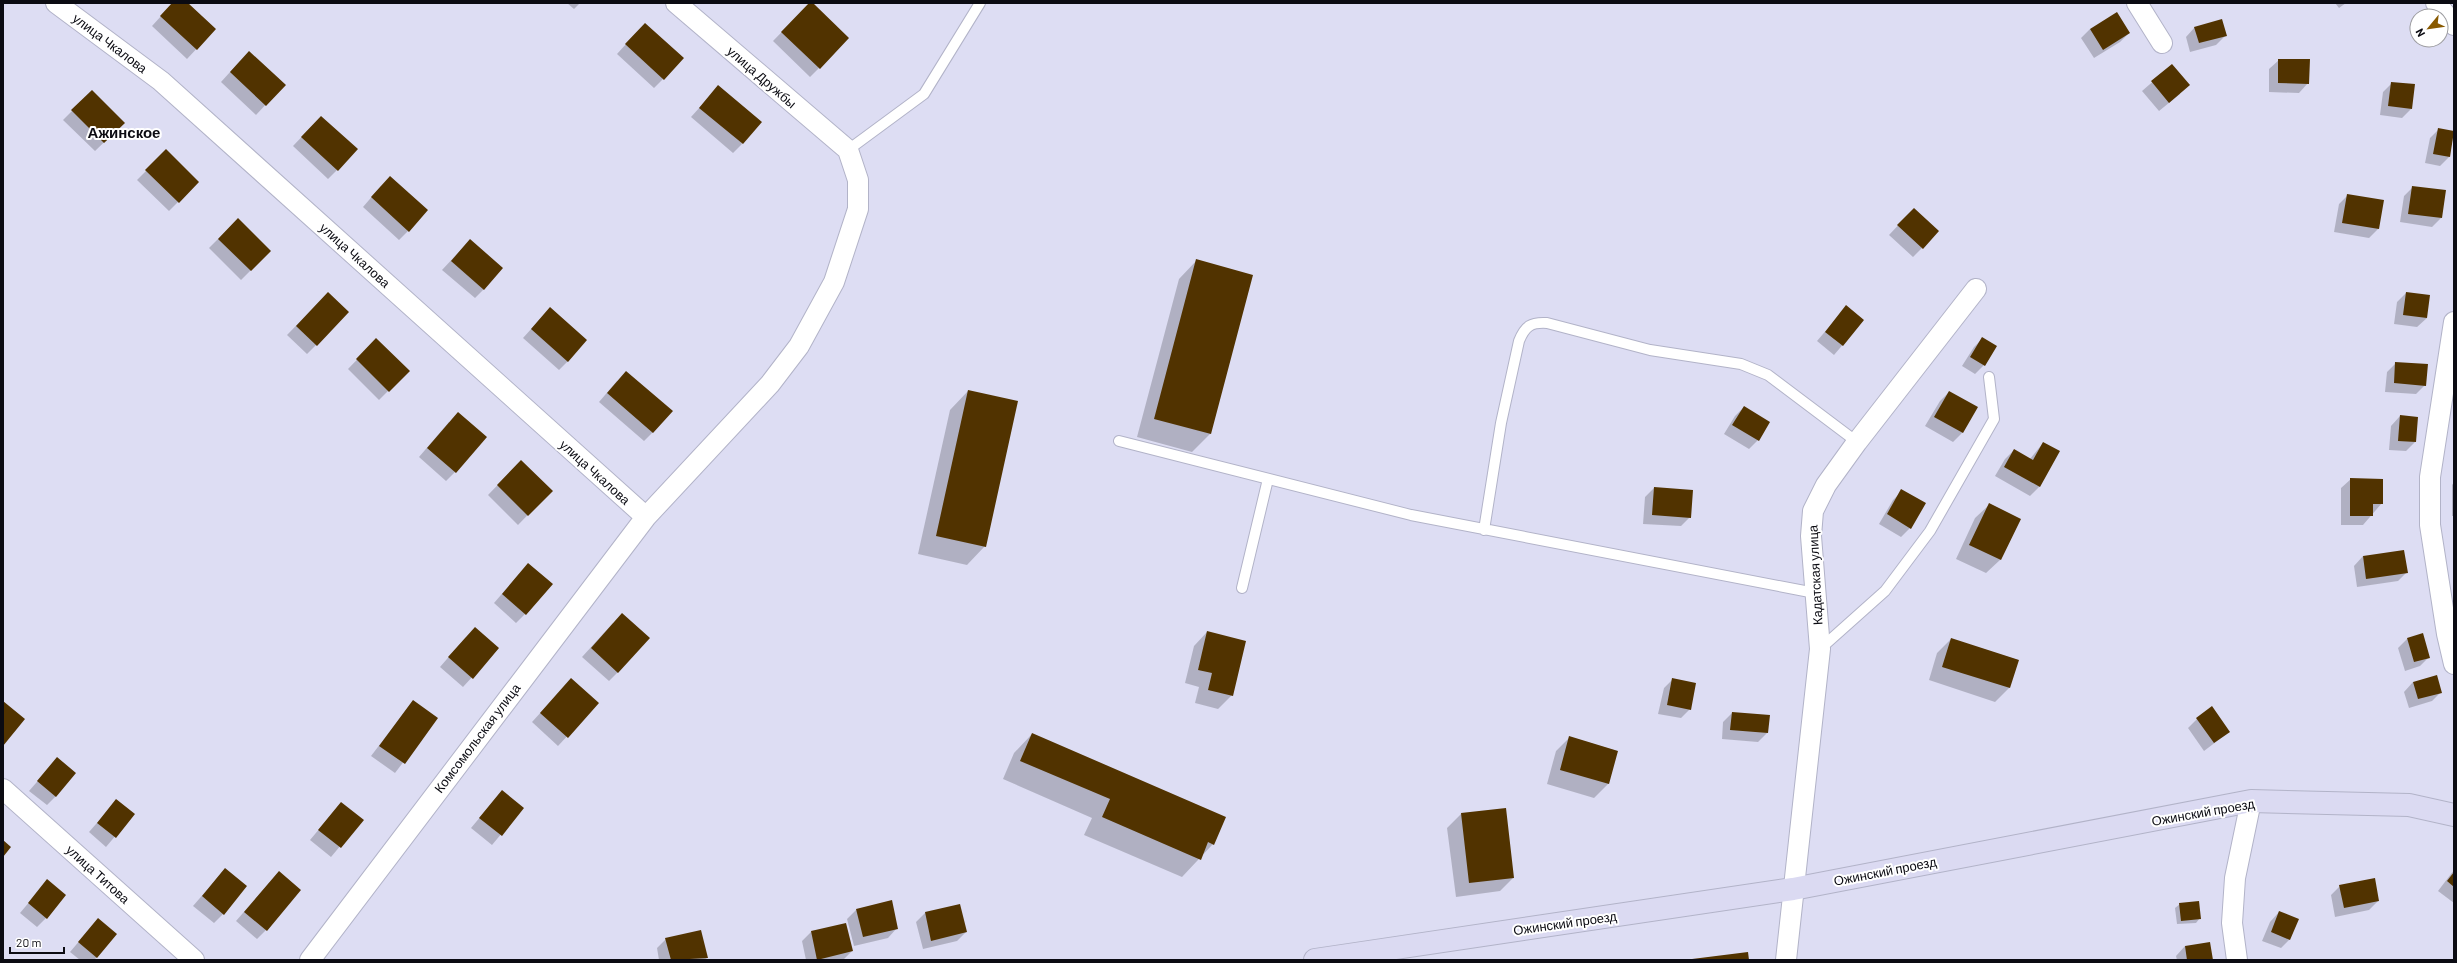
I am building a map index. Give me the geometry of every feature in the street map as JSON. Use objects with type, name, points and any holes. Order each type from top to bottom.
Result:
[{"type":"main road","name":"Ожинский проезд","points":[[1315,960],[1793,889],[2251,802],[2409,805],[2454,815]]},
{"type":"street","name":"улица Чкалова","points":[[56,3],[161,81],[646,517]]},
{"type":"street","name":"улица Дружбы","points":[[676,3],[848,150]]},
{"type":"street","points":[[2137,3],[2162,43]]},
{"type":"street","points":[[2436,3],[2454,25]]},
{"type":"street","name":"Комсомольская улица","points":[[310,960],[646,517],[770,384],[799,346],[831,288],[858,209],[858,180],[848,150]]},
{"type":"street","name":"Кадатская улица","points":[[1786,960],[1820,649],[1811,536],[1813,511],[1826,485],[1857,442],[1976,289]]},
{"type":"street","points":[[2454,322],[2430,478],[2430,525],[2447,634],[2454,664]]},
{"type":"street","name":"улица Титова","points":[[3,789],[194,960]]},
{"type":"street","points":[[2237,960],[2232,923],[2235,878],[2251,802]]},
{"type":"lane","points":[[848,150],[924,94],[980,3]]},
{"type":"lane","points":[[1484,530],[1501,423],[1519,341],[1524,328],[1535,322],[1547,323],[1650,350],[1741,364],[1768,375],[1857,442]]},
{"type":"lane","points":[[1820,649],[1884,591],[1930,531],[1994,419],[1989,377]]},
{"type":"lane","points":[[1119,441],[1412,515],[1815,593]]},
{"type":"lane","points":[[1242,588],[1268,479]]},
{"type":"building","points":[[172,3],[188,3],[216,29],[197,50],[160,16]]},
{"type":"building","points":[[809,3],[813,3],[849,38],[820,69],[781,32]]},
{"type":"building","points":[[2117,12],[2130,33],[2103,50],[2090,29]]},
{"type":"building","points":[[2222,19],[2227,36],[2199,43],[2194,27]]},
{"type":"building","points":[[645,23],[684,58],[664,80],[625,44]]},
{"type":"building","points":[[249,51],[286,85],[266,106],[230,72]]},
{"type":"building","points":[[2278,59],[2310,59],[2309,84],[2278,83]]},
{"type":"building","points":[[2172,64],[2190,85],[2169,103],[2151,81]]},
{"type":"building","points":[[2391,82],[2415,84],[2412,109],[2388,106]]},
{"type":"building","points":[[718,85],[762,122],[743,144],[699,108]]},
{"type":"building","points":[[92,90],[125,123],[104,143],[71,110]]},
{"type":"building","points":[[321,116],[358,149],[338,171],[301,137]]},
{"type":"building","points":[[2438,128],[2454,131],[2450,157],[2433,154]]},
{"type":"building","points":[[166,149],[199,182],[179,203],[145,170]]},
{"type":"building","points":[[390,176],[428,210],[409,232],[371,197]]},
{"type":"building","points":[[2412,186],[2446,190],[2442,218],[2408,214]]},
{"type":"building","points":[[2347,194],[2384,200],[2379,229],[2342,223]]},
{"type":"building","points":[[1914,208],[1939,231],[1923,249],[1897,225]]},
{"type":"building","points":[[238,218],[271,251],[251,271],[218,239]]},
{"type":"building","points":[[470,239],[503,268],[484,290],[451,261]]},
{"type":"building","points":[[1196,259],[1253,275],[1211,434],[1154,419]]},
{"type":"building","points":[[328,292],[349,312],[317,346],[296,326]]},
{"type":"building","points":[[2406,292],[2430,295],[2427,318],[2403,315]]},
{"type":"building","points":[[1846,305],[1864,320],[1843,346],[1825,332]]},
{"type":"building","points":[[550,307],[587,340],[568,362],[531,329]]},
{"type":"building","points":[[1982,337],[1997,346],[1985,366],[1970,357]]},
{"type":"building","points":[[376,338],[410,371],[389,392],[356,359]]},
{"type":"building","points":[[2395,362],[2428,364],[2426,386],[2394,383]]},
{"type":"building","points":[[626,371],[673,411],[653,433],[607,393]]},
{"type":"building","points":[[968,390],[1018,401],[986,547],[936,536]]},
{"type":"building","points":[[1949,391],[1978,407],[1963,433],[1934,417]]},
{"type":"building","points":[[1744,406],[1770,422],[1759,441],[1732,425]]},
{"type":"building","points":[[458,412],[487,437],[456,473],[427,448]]},
{"type":"building","points":[[2400,415],[2418,417],[2416,442],[2398,441]]},
{"type":"building","points":[[2043,442],[2060,451],[2040,487],[2004,467],[2014,449],[2033,460]]},
{"type":"building","points":[[521,460],[553,491],[528,516],[497,485]]},
{"type":"building","points":[[2350,478],[2383,479],[2383,504],[2373,504],[2373,516],[2350,516]]},
{"type":"building","points":[[1654,487],[1693,490],[1691,518],[1652,515]]},
{"type":"building","points":[[1901,489],[1926,503],[1911,529],[1887,514]]},
{"type":"building","points":[[1989,503],[2021,519],[2001,560],[1969,545]]},
{"type":"building","points":[[2404,550],[2408,573],[2366,579],[2363,556]]},
{"type":"building","points":[[528,563],[553,584],[526,615],[502,594]]},
{"type":"building","points":[[622,613],[650,638],[618,673],[591,648]]},
{"type":"building","points":[[475,627],[499,648],[473,679],[448,657]]},
{"type":"building","points":[[1207,631],[1246,641],[1233,696],[1208,690],[1212,673],[1198,670]]},
{"type":"building","points":[[2423,633],[2430,658],[2414,662],[2407,638]]},
{"type":"building","points":[[1951,638],[2019,660],[2010,688],[1942,667]]},
{"type":"building","points":[[2437,675],[2442,693],[2418,699],[2413,682]]},
{"type":"building","points":[[571,678],[599,703],[568,738],[540,713]]},
{"type":"building","points":[[1672,678],[1696,683],[1691,710],[1667,705]]},
{"type":"building","points":[[413,700],[438,718],[405,764],[379,746]]},
{"type":"building","points":[[3,701],[25,719],[3,746]]},
{"type":"building","points":[[2212,706],[2230,732],[2214,743],[2196,718]]},
{"type":"building","points":[[1732,712],[1770,715],[1768,733],[1730,730]]},
{"type":"building","points":[[1032,733],[1226,817],[1214,845],[1208,842],[1201,860],[1102,817],[1110,799],[1020,761]]},
{"type":"building","points":[[1569,736],[1618,751],[1609,784],[1560,770]]},
{"type":"building","points":[[57,757],[76,773],[56,797],[37,781]]},
{"type":"building","points":[[502,790],[524,808],[502,836],[479,818]]},
{"type":"building","points":[[116,799],[135,814],[116,838],[97,823]]},
{"type":"building","points":[[341,802],[364,820],[341,848],[318,830]]},
{"type":"building","points":[[1506,808],[1514,878],[1469,883],[1461,813]]},
{"type":"building","points":[[3,840],[11,847],[3,857]]},
{"type":"building","points":[[225,868],[247,886],[224,915],[202,896]]},
{"type":"building","points":[[279,871],[301,890],[267,931],[244,912]]},
{"type":"building","points":[[2454,872],[2454,887],[2447,881]]},
{"type":"building","points":[[2375,878],[2379,901],[2344,908],[2339,885]]},
{"type":"building","points":[[47,879],[66,895],[47,919],[28,903]]},
{"type":"building","points":[[892,900],[898,929],[863,937],[856,909]]},
{"type":"building","points":[[2199,901],[2201,919],[2181,921],[2179,903]]},
{"type":"building","points":[[960,904],[967,932],[931,941],[925,912]]},
{"type":"building","points":[[2279,911],[2299,919],[2290,940],[2271,932]]},
{"type":"building","points":[[98,918],[117,934],[97,958],[78,942]]},
{"type":"building","points":[[846,923],[853,951],[817,960],[811,931]]},
{"type":"building","points":[[701,930],[708,958],[671,960],[665,938]]},
{"type":"building","points":[[2210,942],[2213,960],[2187,960],[2185,946]]},
{"type":"building","points":[[1748,952],[1749,960],[1692,959]]},
{"type":"district","name":"Ажинское","points":[[124,133]]}]
